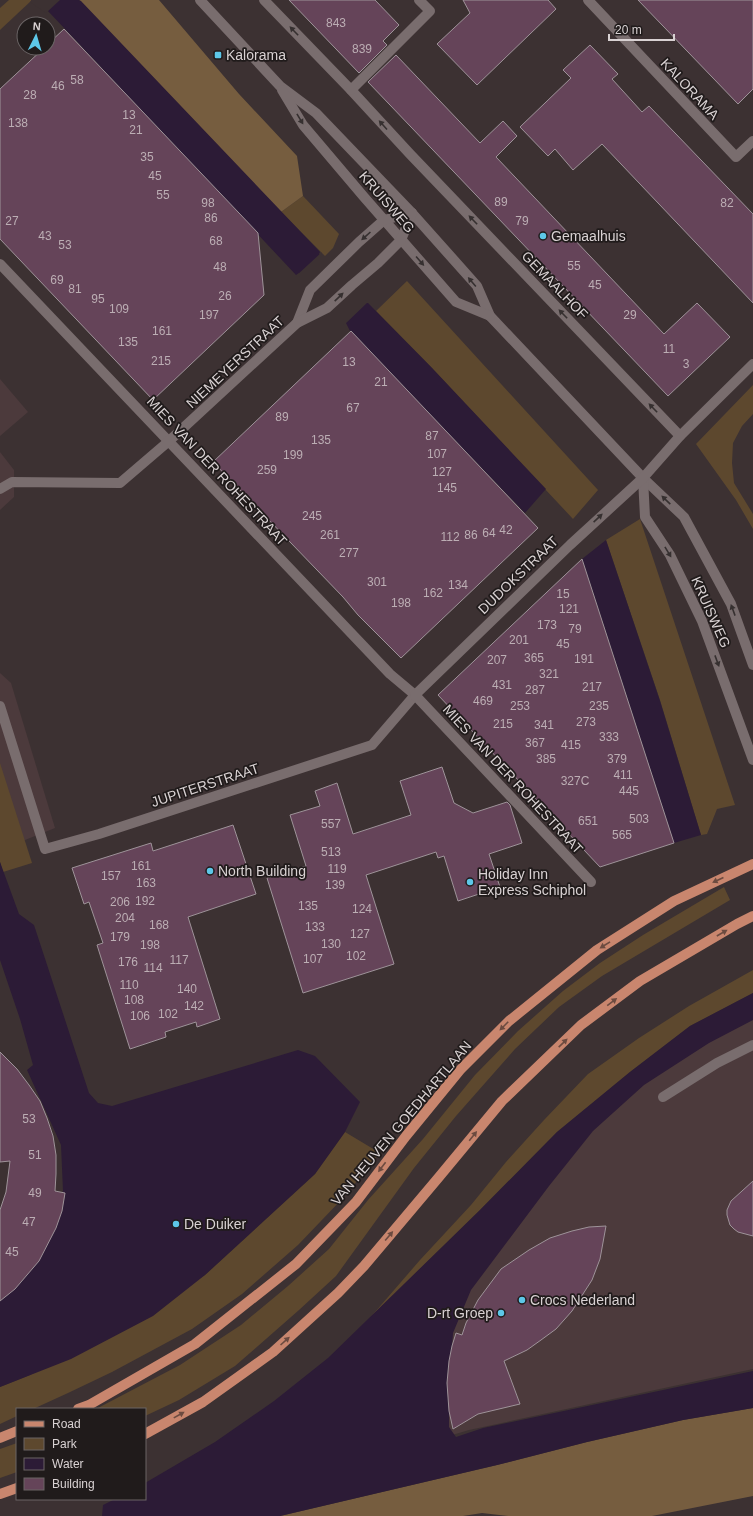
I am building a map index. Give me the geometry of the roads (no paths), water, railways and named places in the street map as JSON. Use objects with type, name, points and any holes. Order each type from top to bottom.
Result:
[{"type":"main road","name":"VAN HEUVEN GOEDHARTLAAN","points":[[81,1408],[89,1405],[195,1344],[296,1264],[356,1202],[406,1136],[460,1070],[509,1021],[578,965],[597,950],[674,901],[753,864]]},
{"type":"main road","points":[[146,1433],[204,1402],[273,1352],[338,1293],[379,1248],[502,1101],[581,1025],[640,981],[753,916]]},
{"type":"main road","points":[[0,1438],[16,1431]]},
{"type":"main road","points":[[0,1494],[16,1488]]},
{"type":"street","name":"KRUISWEG","points":[[200,0],[280,86],[316,113],[412,213],[477,286],[490,316],[643,478],[684,517],[731,604],[753,665]]},
{"type":"street","points":[[264,0],[351,90],[430,11],[419,0]]},
{"type":"street","name":"KALORAMA","points":[[593,1],[736,157],[753,141]]},
{"type":"street","name":"KRUISWEG","points":[[280,86],[303,125],[456,302],[490,316]]},
{"type":"street","name":"GEMAALHOF","points":[[351,90],[410,154],[680,436]]},
{"type":"street","name":"NIEMEYERSTRAAT","points":[[297,323],[310,290],[334,267],[384,220],[412,213]]},
{"type":"street","name":"NIEMEYERSTRAAT","points":[[0,489],[12,482],[120,483],[169,441],[297,323],[327,308],[378,263],[401,240],[412,213]]},
{"type":"street","name":"MIES VAN DER ROHESTRAAT","points":[[0,264],[390,674],[415,695],[590,882]]},
{"type":"street","points":[[643,478],[680,436],[753,364]]},
{"type":"street","name":"KRUISWEG","points":[[643,478],[645,517],[670,555],[702,621],[753,760]]},
{"type":"street","name":"DUDOKSTRAAT","points":[[415,695],[570,545],[643,478]]},
{"type":"street","name":"JUPITERSTRAAT","points":[[0,706],[45,849],[99,834],[372,745],[415,695]]},
{"type":"street","points":[[663,1097],[717,1064],[753,1045]]},
{"type":"water","points":[[31,0],[81,1],[320,252],[319,254],[432,368],[546,489],[525,513],[350,331],[345,321],[299,273],[296,275],[56,20],[56,16],[53,16],[47,10]]},
{"type":"water","points":[[606,540],[660,701],[701,835],[674,843],[582,559]]},
{"type":"water","points":[[0,862],[19,914],[34,925],[89,1093],[98,1103],[112,1106],[298,1050],[315,1056],[360,1102],[345,1132],[315,1174],[205,1275],[153,1316],[71,1359],[0,1387],[0,1289],[45,1238],[63,1191],[61,1145],[27,1070],[33,1065],[20,1019],[0,960]]},
{"type":"water","points":[[753,993],[753,1020],[709,1043],[644,1085],[593,1131],[549,1186],[471,1290],[453,1333],[449,1393],[449,1427],[456,1437],[483,1428],[753,1371],[753,1408],[683,1420],[280,1516],[102,1516],[103,1505],[113,1500],[146,1500],[146,1482],[215,1442],[274,1401],[328,1358],[480,1210],[557,1132],[630,1072],[690,1026]]},
{"type":"place","name":"Kalorama","points":[[218,55]]},
{"type":"place","name":"Gemaalhuis","points":[[543,236]]},
{"type":"place","name":"North Building","points":[[210,871]]},
{"type":"place","name":"Holiday Inn Express Schiphol","points":[[470,882]]},
{"type":"place","name":"De Duiker","points":[[176,1224]]},
{"type":"place","name":"Crocs Nederland","points":[[522,1300]]},
{"type":"place","name":"D-rt Groep","points":[[501,1313]]}]
